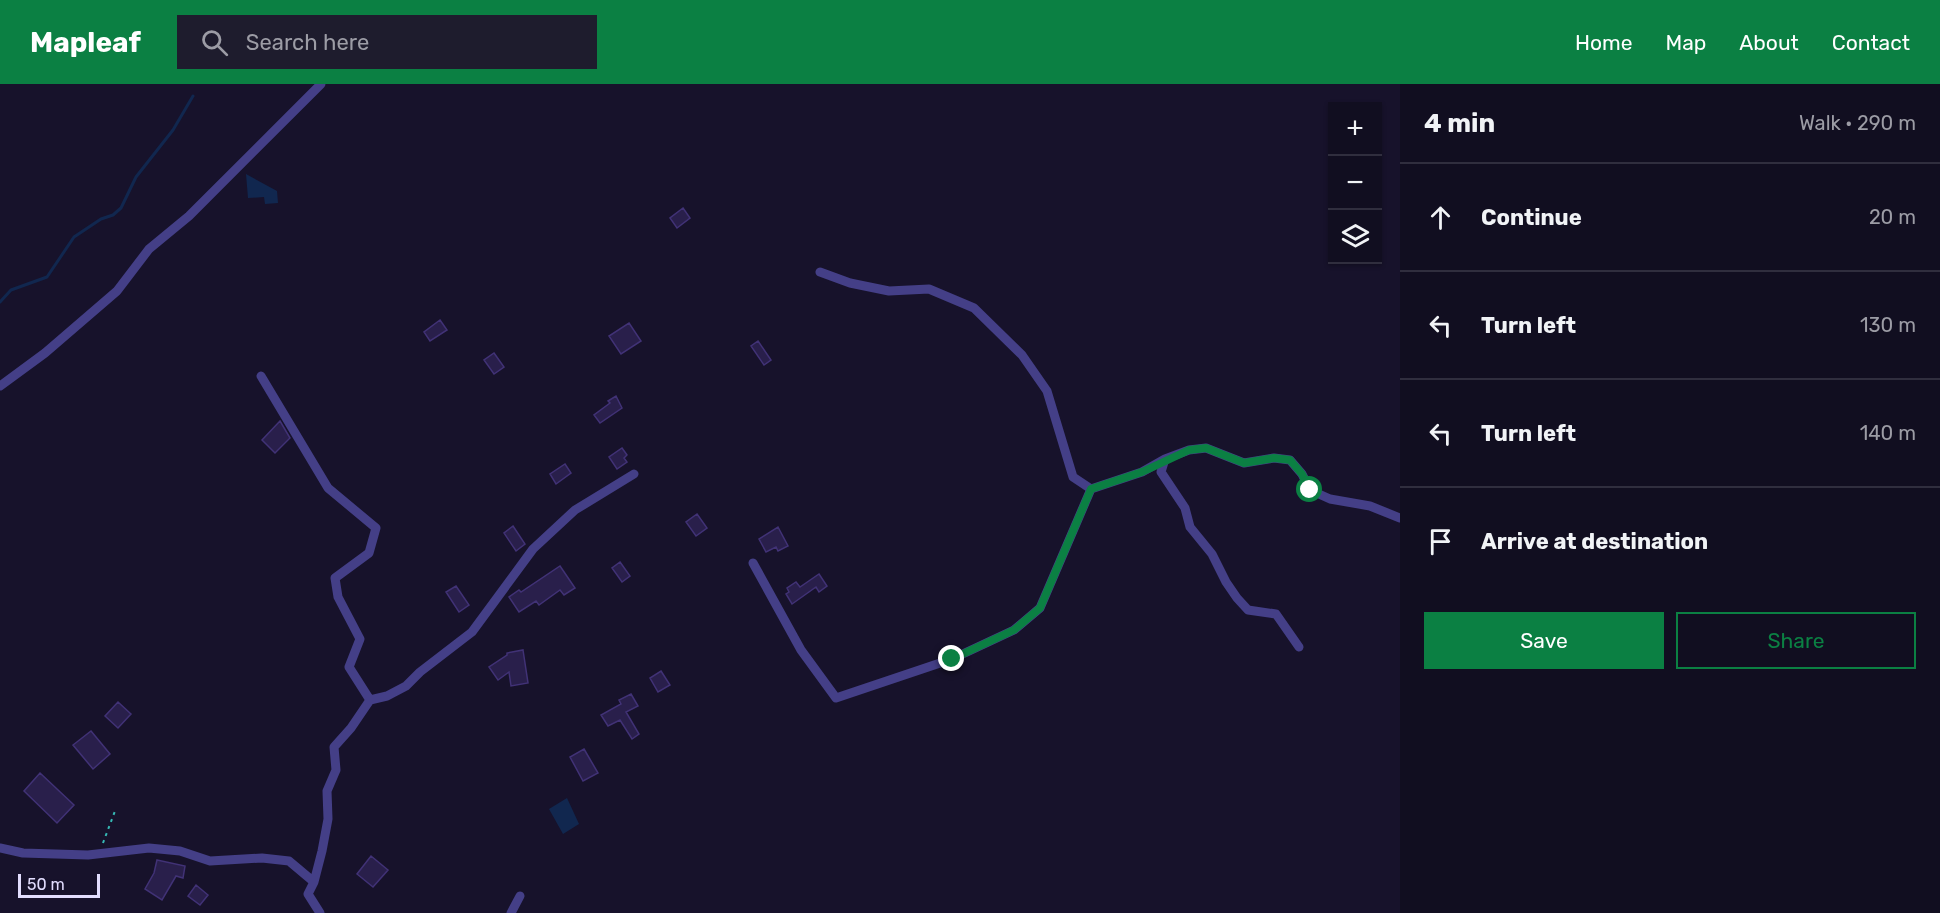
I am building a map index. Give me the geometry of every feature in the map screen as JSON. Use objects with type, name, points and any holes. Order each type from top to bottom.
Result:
[{"type":"street","points":[[0,386],[45,353],[117,291],[149,249],[189,216],[321,84]]},
{"type":"street","points":[[820,272],[850,283],[889,291],[929,289],[975,308],[1022,355],[1047,391],[1073,477],[1091,489]]},
{"type":"street","points":[[261,376],[328,488],[376,528],[369,553],[335,578],[339,597],[360,639],[349,667],[370,700]]},
{"type":"street","points":[[753,563],[801,650],[836,698],[952,659],[1014,630],[1040,608],[1091,489],[1142,472],[1165,459],[1189,450],[1206,448],[1244,463],[1274,458],[1290,460],[1302,474],[1310,490],[1330,499],[1370,506],[1400,518]]},
{"type":"street","points":[[1165,459],[1161,472],[1185,508],[1190,527],[1212,554],[1237,598],[1248,610],[1275,614],[1299,647]]},
{"type":"street","points":[[320,913],[308,894],[314,882],[328,819],[327,791],[336,770],[334,747],[351,728],[370,700],[387,696],[405,686],[472,632],[533,549],[575,510],[634,474]]},
{"type":"street","points":[[0,848],[23,853],[101,854],[149,849],[180,851],[210,861],[236,858],[289,861],[314,882]]},
{"type":"street","points":[[511,913],[520,896]]},
{"type":"path","points":[[101,854],[105,834],[115,812]]},
{"type":"water","points":[[246,174],[277,191],[278,203],[265,204],[264,197],[248,198]]},
{"type":"water","points":[[567,798],[579,824],[563,834],[549,809]]},
{"type":"building","points":[[683,208],[690,218],[677,228],[670,218]]},
{"type":"building","points":[[440,320],[447,330],[430,341],[424,332]]},
{"type":"building","points":[[629,323],[641,341],[621,354],[609,336]]},
{"type":"building","points":[[758,341],[771,360],[764,365],[751,346]]},
{"type":"building","points":[[494,353],[504,367],[494,374],[484,360]]},
{"type":"building","points":[[616,396],[622,408],[600,423],[594,415]]},
{"type":"building","points":[[280,421],[290,438],[275,453],[262,440]]},
{"type":"building","points":[[622,448],[627,455],[624,458],[627,462],[617,469],[609,457]]},
{"type":"building","points":[[565,464],[571,473],[556,484],[550,474]]},
{"type":"building","points":[[697,514],[707,528],[696,536],[686,522]]},
{"type":"building","points":[[513,526],[525,544],[516,551],[504,533]]},
{"type":"building","points":[[778,527],[788,546],[778,551],[776,547],[766,552],[759,539]]},
{"type":"building","points":[[620,562],[630,576],[622,582],[612,568]]},
{"type":"building","points":[[560,566],[575,588],[564,595],[560,590],[539,605],[536,601],[519,612],[509,597],[519,590],[521,592]]},
{"type":"building","points":[[819,574],[827,586],[819,592],[816,587],[792,604],[786,594],[789,592],[787,588],[796,582],[800,587]]},
{"type":"building","points":[[456,586],[469,605],[459,612],[446,592]]},
{"type":"building","points":[[523,650],[528,683],[511,686],[509,672],[498,680],[489,667],[507,653]]},
{"type":"building","points":[[661,671],[670,685],[658,692],[650,678]]},
{"type":"building","points":[[631,694],[638,706],[626,712],[639,734],[632,739],[620,720],[608,726],[601,715],[621,704],[619,700]]},
{"type":"building","points":[[118,702],[131,714],[118,728],[105,716]]},
{"type":"building","points":[[91,731],[110,754],[93,769],[73,745]]},
{"type":"building","points":[[584,749],[598,773],[583,781],[570,757]]},
{"type":"building","points":[[40,773],[74,805],[57,823],[24,791]]},
{"type":"building","points":[[371,856],[388,870],[373,887],[357,874]]},
{"type":"building","points":[[157,860],[185,866],[183,878],[176,876],[162,900],[145,889],[154,873]]},
{"type":"building","points":[[196,885],[208,895],[200,905],[188,896]]},
{"type":"waterway","points":[[0,302],[11,290],[47,277],[74,237],[121,208],[136,177],[173,130],[193,96]]},
{"type":"route","points":[[952,659],[1014,630],[1040,608],[1091,489],[1142,472],[1165,459],[1189,450],[1206,448],[1244,463],[1274,458],[1290,460],[1302,474],[1310,490]]}]
